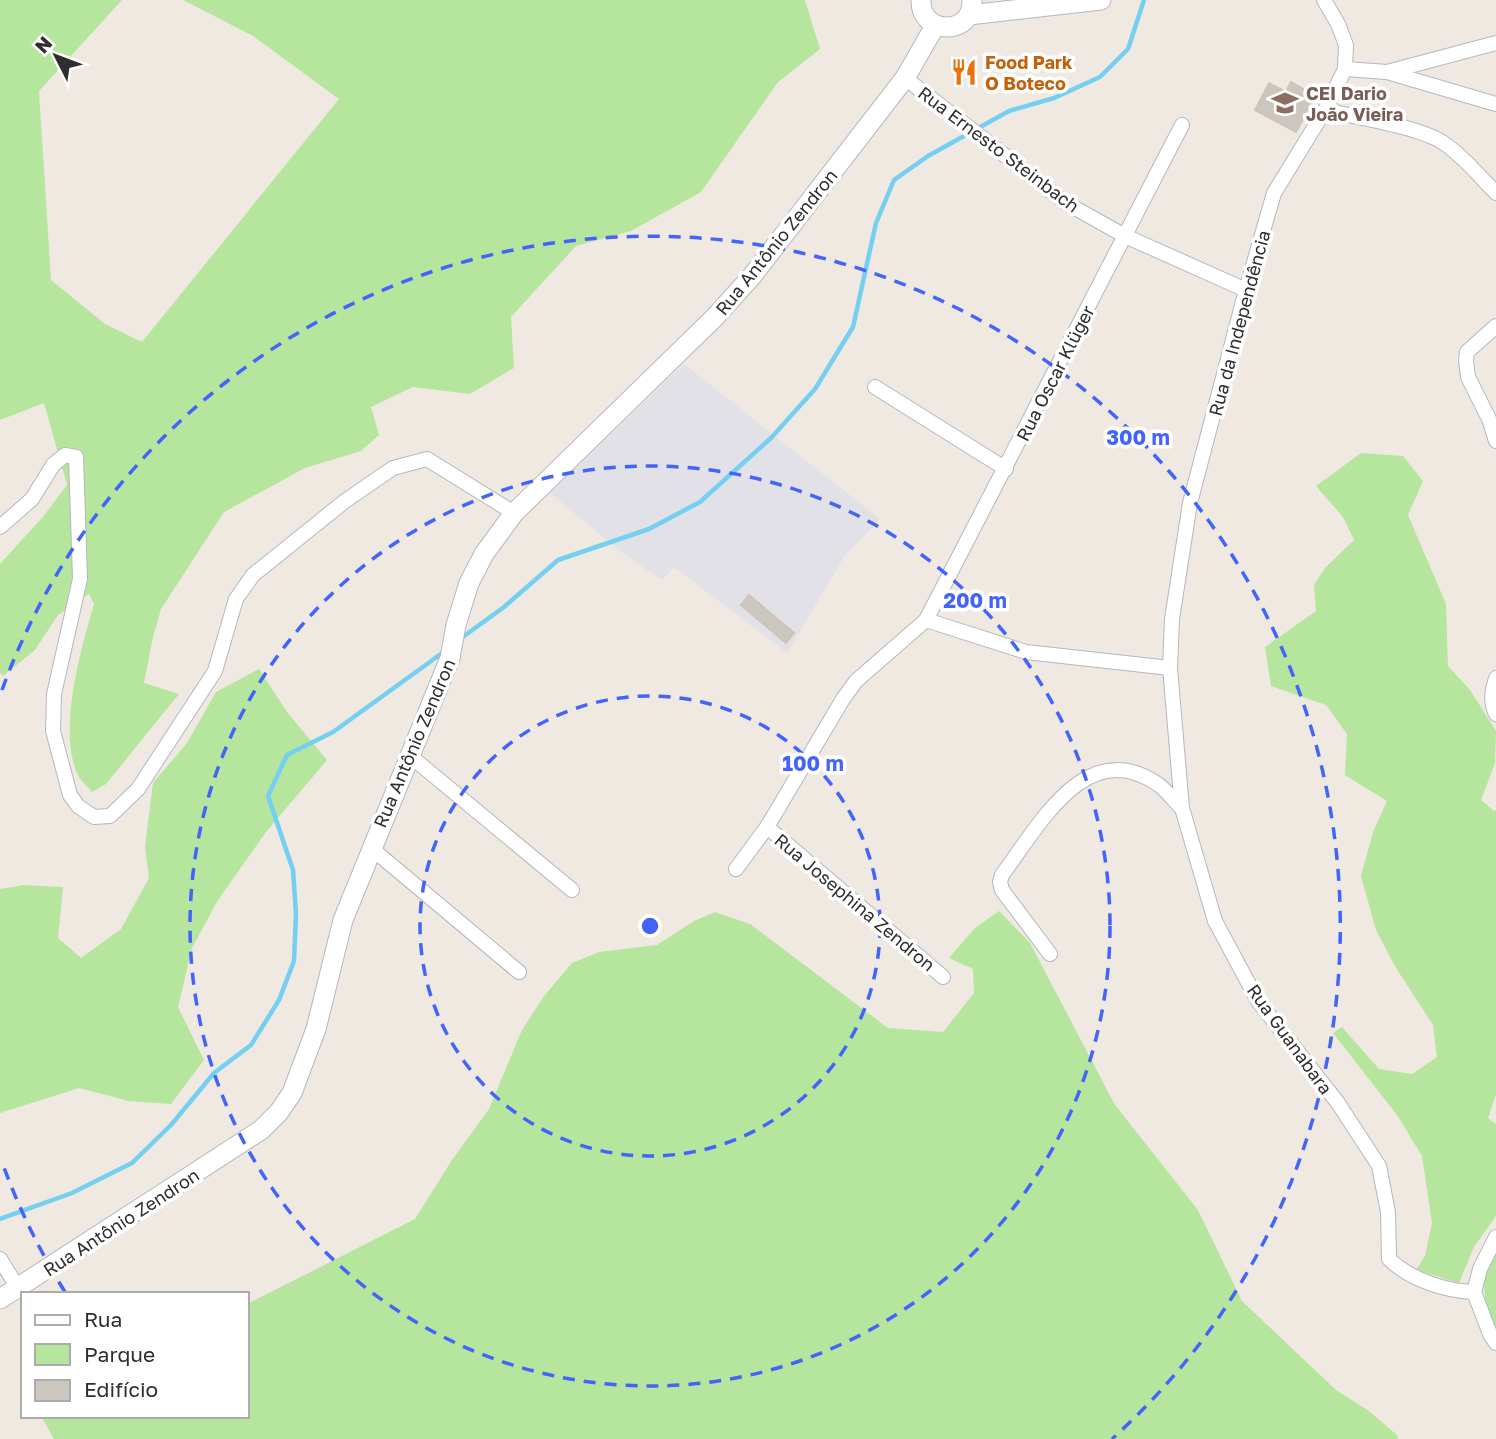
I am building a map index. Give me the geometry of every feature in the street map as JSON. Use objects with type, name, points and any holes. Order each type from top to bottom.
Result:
[{"type":"street","points":[[921,0],[923,13],[935,26],[944,28],[954,27],[971,7],[1101,0]]},
{"type":"street","points":[[1324,0],[1346,45],[1345,69],[1387,72],[1496,104]]},
{"type":"street","name":"Rua Antônio Zendron","points":[[0,1298],[224,1156],[261,1130],[279,1112],[292,1093],[316,1029],[343,920],[453,646],[469,583],[484,554],[514,513],[715,317],[752,276],[905,78],[935,26]]},
{"type":"street","points":[[1387,72],[1496,43]]},
{"type":"street","name":"Rua da Independência","points":[[1170,668],[1172,619],[1190,502],[1274,193],[1325,110],[1345,69]]},
{"type":"street","name":"Rua Ernesto Steinbach","points":[[905,78],[1066,203],[1125,236],[1246,290]]},
{"type":"street","points":[[1325,110],[1437,139],[1445,143],[1496,193]]},
{"type":"street","name":"Rua Oscar Klüger","points":[[926,620],[1182,125]]},
{"type":"street","points":[[1496,326],[1467,352],[1466,361],[1468,377],[1489,419],[1496,441]]},
{"type":"street","points":[[875,387],[1006,469]]},
{"type":"street","points":[[0,527],[32,499],[53,465],[65,455],[76,457],[80,579],[54,694],[53,732],[70,795],[78,806],[94,817],[110,816],[138,789],[200,696],[215,671],[236,598],[253,575],[345,500],[393,468],[428,459],[514,513]]},
{"type":"street","points":[[736,869],[767,827],[856,681],[926,620],[1026,652],[1170,668]]},
{"type":"street","name":"Rua Guanabara","points":[[1170,668],[1182,808],[1215,921],[1258,1001],[1338,1103],[1379,1166],[1388,1212],[1390,1259],[1402,1271],[1454,1292],[1474,1292]]},
{"type":"street","points":[[1496,678],[1492,690],[1492,705],[1496,714]]},
{"type":"street","points":[[409,755],[572,890]]},
{"type":"street","points":[[1050,954],[1000,882],[1002,875],[1066,792],[1086,777],[1107,770],[1135,772],[1159,786],[1182,808]]},
{"type":"street","name":"Rua Josephina Zendron","points":[[767,827],[943,977]]},
{"type":"street","points":[[371,848],[519,972]]},
{"type":"street","points":[[1496,1237],[1480,1269],[1474,1292],[1496,1343]]},
{"type":"street","points":[[0,1259],[18,1288]]},
{"type":"shaded area","points":[[684,364],[880,519],[844,557],[787,653],[674,567],[662,580],[621,552],[550,493]]},
{"type":"green space","points":[[0,0],[122,0],[39,91],[51,280],[105,324],[142,342],[339,99],[253,36],[183,0],[805,0],[820,49],[778,82],[701,192],[631,231],[576,246],[511,317],[514,368],[470,394],[413,387],[371,407],[379,435],[361,451],[305,468],[224,512],[161,609],[153,637],[144,683],[179,694],[106,784],[92,792],[78,775],[72,757],[70,737],[73,690],[94,604],[89,594],[58,615],[35,650],[3,676],[0,673],[0,564],[42,518],[67,485],[44,403],[0,420]]},
{"type":"green space","points":[[1361,453],[1403,456],[1423,481],[1408,515],[1446,604],[1448,666],[1470,690],[1496,731],[1495,763],[1481,800],[1496,810],[1496,1095],[1488,1118],[1496,1124],[1496,1216],[1474,1247],[1459,1283],[1416,1270],[1425,1256],[1432,1223],[1422,1156],[1397,1115],[1333,1033],[1342,1027],[1379,1069],[1412,1074],[1437,1057],[1433,1025],[1396,968],[1376,930],[1361,876],[1373,832],[1387,801],[1345,775],[1347,734],[1326,705],[1271,686],[1265,647],[1316,611],[1314,585],[1325,568],[1354,540],[1343,517],[1316,486]]},
{"type":"green space","points":[[259,669],[287,712],[327,760],[266,832],[218,900],[192,948],[178,1007],[204,1060],[171,1104],[129,1101],[79,1088],[0,1113],[0,889],[24,885],[63,887],[58,938],[81,958],[121,929],[149,878],[145,847],[153,783],[187,743],[216,692]]},
{"type":"green space","points":[[999,911],[1030,943],[1115,1105],[1198,1210],[1242,1301],[1336,1390],[1369,1411],[1397,1435],[1398,1439],[54,1439],[42,1418],[248,1418],[248,1303],[415,1219],[452,1160],[489,1109],[522,1030],[544,996],[572,963],[599,952],[657,945],[694,921],[715,912],[750,924],[888,1028],[943,1032],[974,993],[973,969],[949,958],[975,928]]},
{"type":"green space","points":[[1496,1254],[1496,1347],[1486,1312],[1483,1271]]},
{"type":"building","name":"CEI Dario João Vieira","points":[[1291,82],[1316,96],[1296,132],[1255,110],[1269,83],[1286,92]]},
{"type":"building","points":[[749,595],[794,633],[786,643],[741,605]]},
{"type":"waterway","points":[[460,639],[504,607],[558,560],[649,529],[700,502],[771,438],[815,389],[853,327],[876,223],[894,180],[928,156],[1009,111],[1054,98],[1100,77],[1128,49],[1144,0]]},
{"type":"waterway","points":[[0,1219],[72,1193],[132,1163],[171,1125],[214,1073],[251,1045],[279,1000],[294,961],[296,914],[293,870],[268,796],[287,755],[333,732],[445,651]]},
{"type":"place","name":"Food Park O Boteco","points":[[964,72]]},
{"type":"place","name":"CEI Dario João Vieira","points":[[1285,103]]}]
